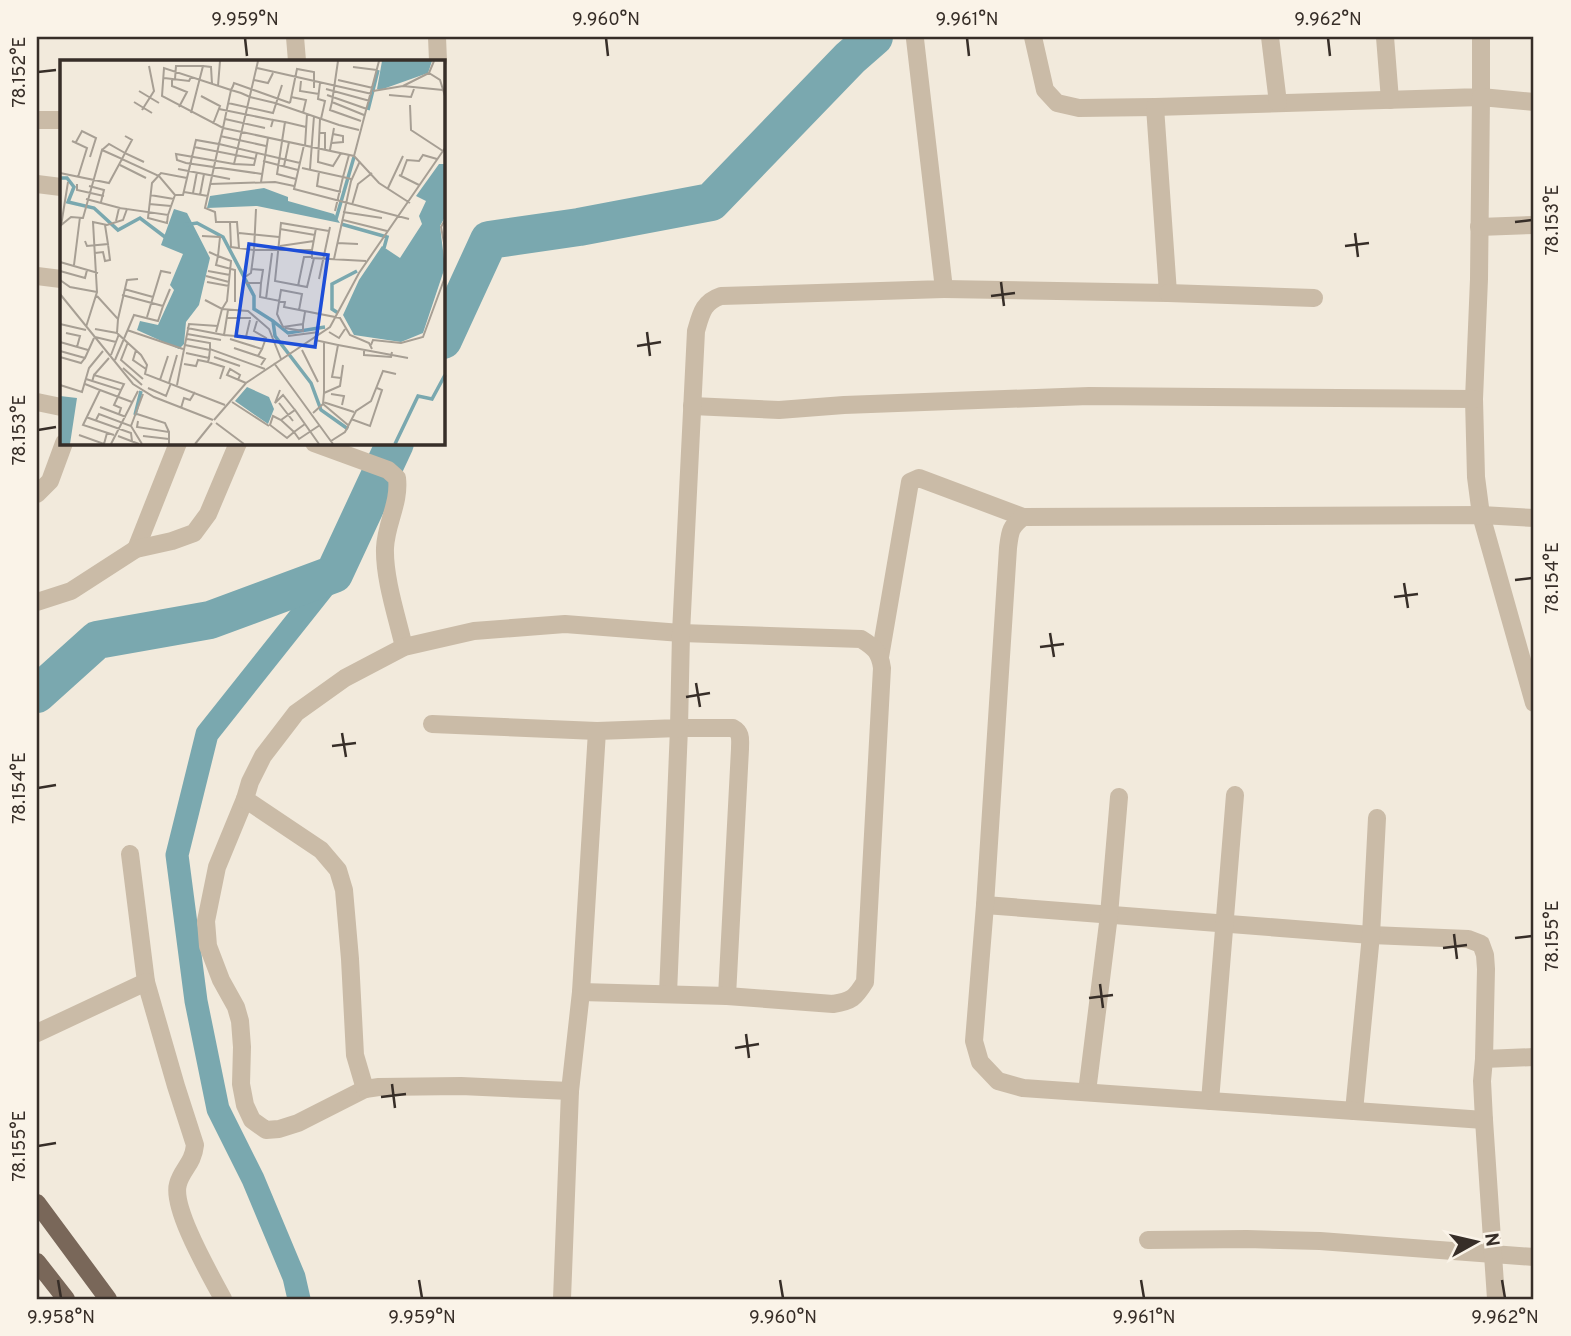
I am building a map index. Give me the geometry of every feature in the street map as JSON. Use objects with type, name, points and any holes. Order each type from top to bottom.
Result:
[{"type":"main road","points":[[37,1203],[108,1299]]},
{"type":"main road","points":[[37,1262],[66,1299]]},
{"type":"street","points":[[295,37],[297,60]]},
{"type":"street","points":[[437,37],[438,60]]},
{"type":"street","points":[[916,37],[944,289]]},
{"type":"street","points":[[1033,37],[1045,90],[1057,103],[1079,108],[1481,96],[1534,102]]},
{"type":"street","points":[[1270,37],[1278,103]]},
{"type":"street","points":[[1385,37],[1390,100]]},
{"type":"street","points":[[1480,37],[1479,279],[1474,399],[1476,477],[1481,515],[1534,703]]},
{"type":"street","points":[[1155,107],[1168,293]]},
{"type":"street","points":[[37,120],[60,120]]},
{"type":"street","points":[[37,184],[60,187]]},
{"type":"street","points":[[1479,227],[1534,225]]},
{"type":"street","points":[[37,276],[60,278]]},
{"type":"street","points":[[668,994],[692,406],[696,331],[702,308],[711,299],[721,296],[944,289],[1314,298]]},
{"type":"street","points":[[692,406],[779,410],[1089,396],[1474,399]]},
{"type":"street","points":[[37,402],[60,407]]},
{"type":"street","points":[[37,494],[50,481],[65,444]]},
{"type":"street","points":[[136,549],[178,444]]},
{"type":"street","points":[[37,602],[71,591],[136,549],[194,533],[208,514],[238,444]]},
{"type":"street","points":[[317,444],[388,470],[397,478],[397,500],[385,548],[386,570],[404,647]]},
{"type":"street","points":[[581,992],[727,996],[833,1004],[847,1002],[857,996],[865,982],[882,668],[880,657],[910,482],[914,479],[919,478],[1023,517],[1481,515],[1534,518]]},
{"type":"street","points":[[1023,517],[1014,524],[1010,532],[1008,548],[974,1041],[980,1062],[998,1081],[1023,1088],[1484,1120]]},
{"type":"street","points":[[570,1091],[461,1086],[379,1087],[365,1089],[298,1123],[279,1129],[267,1130],[252,1120],[245,1105],[241,1084],[240,1021],[208,946],[206,920],[217,867],[263,756],[296,713],[345,678],[404,647],[474,631],[565,624],[681,633],[860,639],[870,644],[880,657]]},
{"type":"street","points":[[432,724],[597,731],[733,728],[739,731],[727,996]]},
{"type":"street","points":[[562,1299],[570,1091],[581,992],[597,731]]},
{"type":"street","points":[[1210,1101],[1235,795]]},
{"type":"street","points":[[1087,1092],[1109,915],[1119,797]]},
{"type":"street","points":[[245,799],[321,850],[338,870],[344,890],[355,1055],[365,1089]]},
{"type":"street","points":[[1354,1111],[1371,935],[1377,818]]},
{"type":"street","points":[[130,854],[146,982],[195,1145],[191,1164],[177,1185],[178,1196],[183,1218],[223,1299]]},
{"type":"street","points":[[985,905],[1371,935],[1468,939],[1481,944],[1486,969],[1482,1081],[1496,1299]]},
{"type":"street","points":[[37,1033],[146,982]]},
{"type":"street","points":[[1484,1059],[1534,1057]]},
{"type":"street","points":[[1148,1240],[1320,1241],[1534,1256]]},
{"type":"waterway","points":[[444,338],[489,240],[579,227],[711,202],[850,58],[874,37]]},
{"type":"waterway","points":[[37,694],[97,640],[210,620],[334,574],[395,444]]},
{"type":"waterway","points":[[299,1299],[294,1277],[253,1179],[218,1109],[196,1001],[177,855],[207,734],[334,574]]}]
